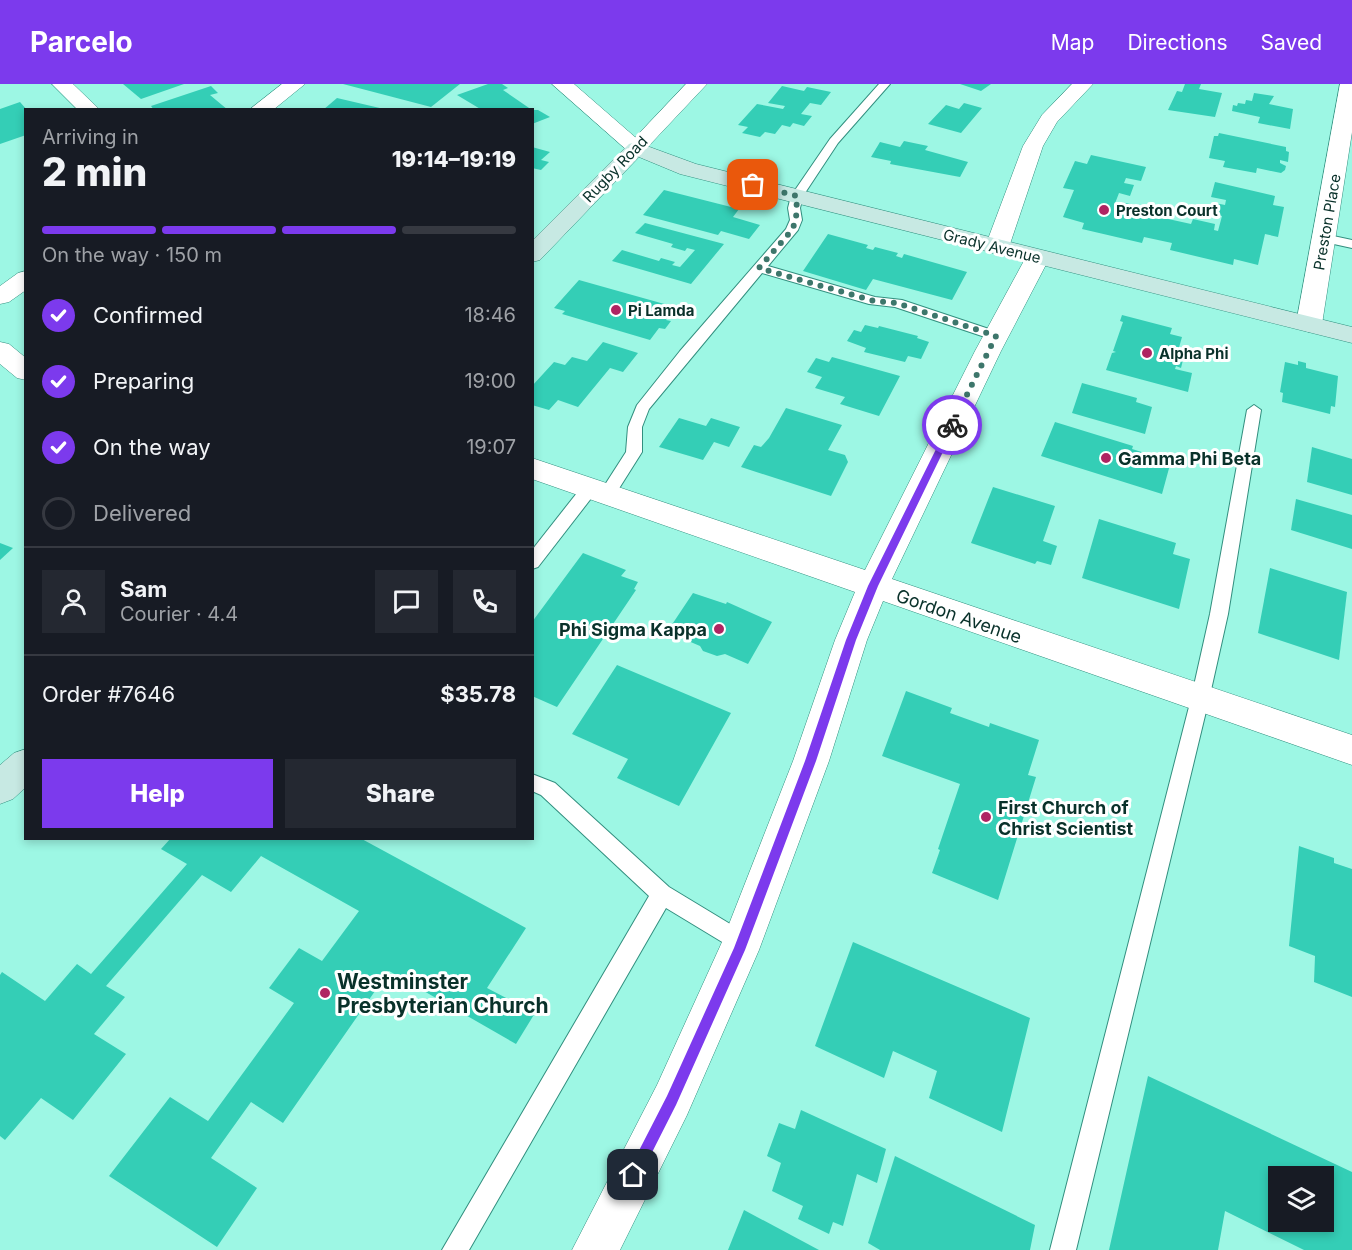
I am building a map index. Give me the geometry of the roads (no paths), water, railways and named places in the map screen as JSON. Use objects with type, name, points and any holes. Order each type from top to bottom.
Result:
[{"type":"main road","name":"Grady Avenue","points":[[636,148],[688,169],[1352,335]]},
{"type":"main road","name":"Rugby Road","points":[[534,253],[636,148]]},
{"type":"main road","points":[[0,788],[24,766]]},
{"type":"street","points":[[62,84],[88,108]]},
{"type":"street","points":[[262,108],[295,84]]},
{"type":"street","points":[[562,84],[636,148]]},
{"type":"street","name":"Rugby Road","points":[[636,148],[697,84]]},
{"type":"street","points":[[997,247],[1033,146],[1048,118],[1083,84]]},
{"type":"street","name":"Preston Place","points":[[1309,324],[1350,84]]},
{"type":"street","points":[[595,1250],[672,1100],[742,943],[811,761],[851,640],[873,586],[996,336],[1038,257]]},
{"type":"street","points":[[0,297],[24,279]]},
{"type":"street","points":[[0,351],[24,370]]},
{"type":"street","name":"Gordon Avenue","points":[[534,469],[1352,750]]},
{"type":"lane","points":[[534,561],[634,452],[635,427],[642,408],[685,354],[792,230],[796,220],[797,196],[834,141],[885,84]]},
{"type":"lane","points":[[1324,238],[1352,244]]},
{"type":"lane","points":[[759,268],[874,301],[897,303],[996,336]]},
{"type":"lane","points":[[1063,1250],[1200,699],[1219,614],[1254,410]]},
{"type":"lane","points":[[534,783],[548,789],[662,894],[742,943]]},
{"type":"lane","points":[[455,1250],[662,894]]},
{"type":"place","name":"Preston Court","points":[[1104,210]]},
{"type":"place","name":"Pi Lamda","points":[[616,310]]},
{"type":"place","name":"Alpha Phi","points":[[1147,353]]},
{"type":"place","name":"Gamma Phi Beta","points":[[1106,458]]},
{"type":"place","name":"Phi Sigma Kappa","points":[[719,629]]},
{"type":"place","name":"First Church of Christ Scientist","points":[[986,817]]},
{"type":"place","name":"Westminster Presbyterian Church","points":[[325,993]]}]
